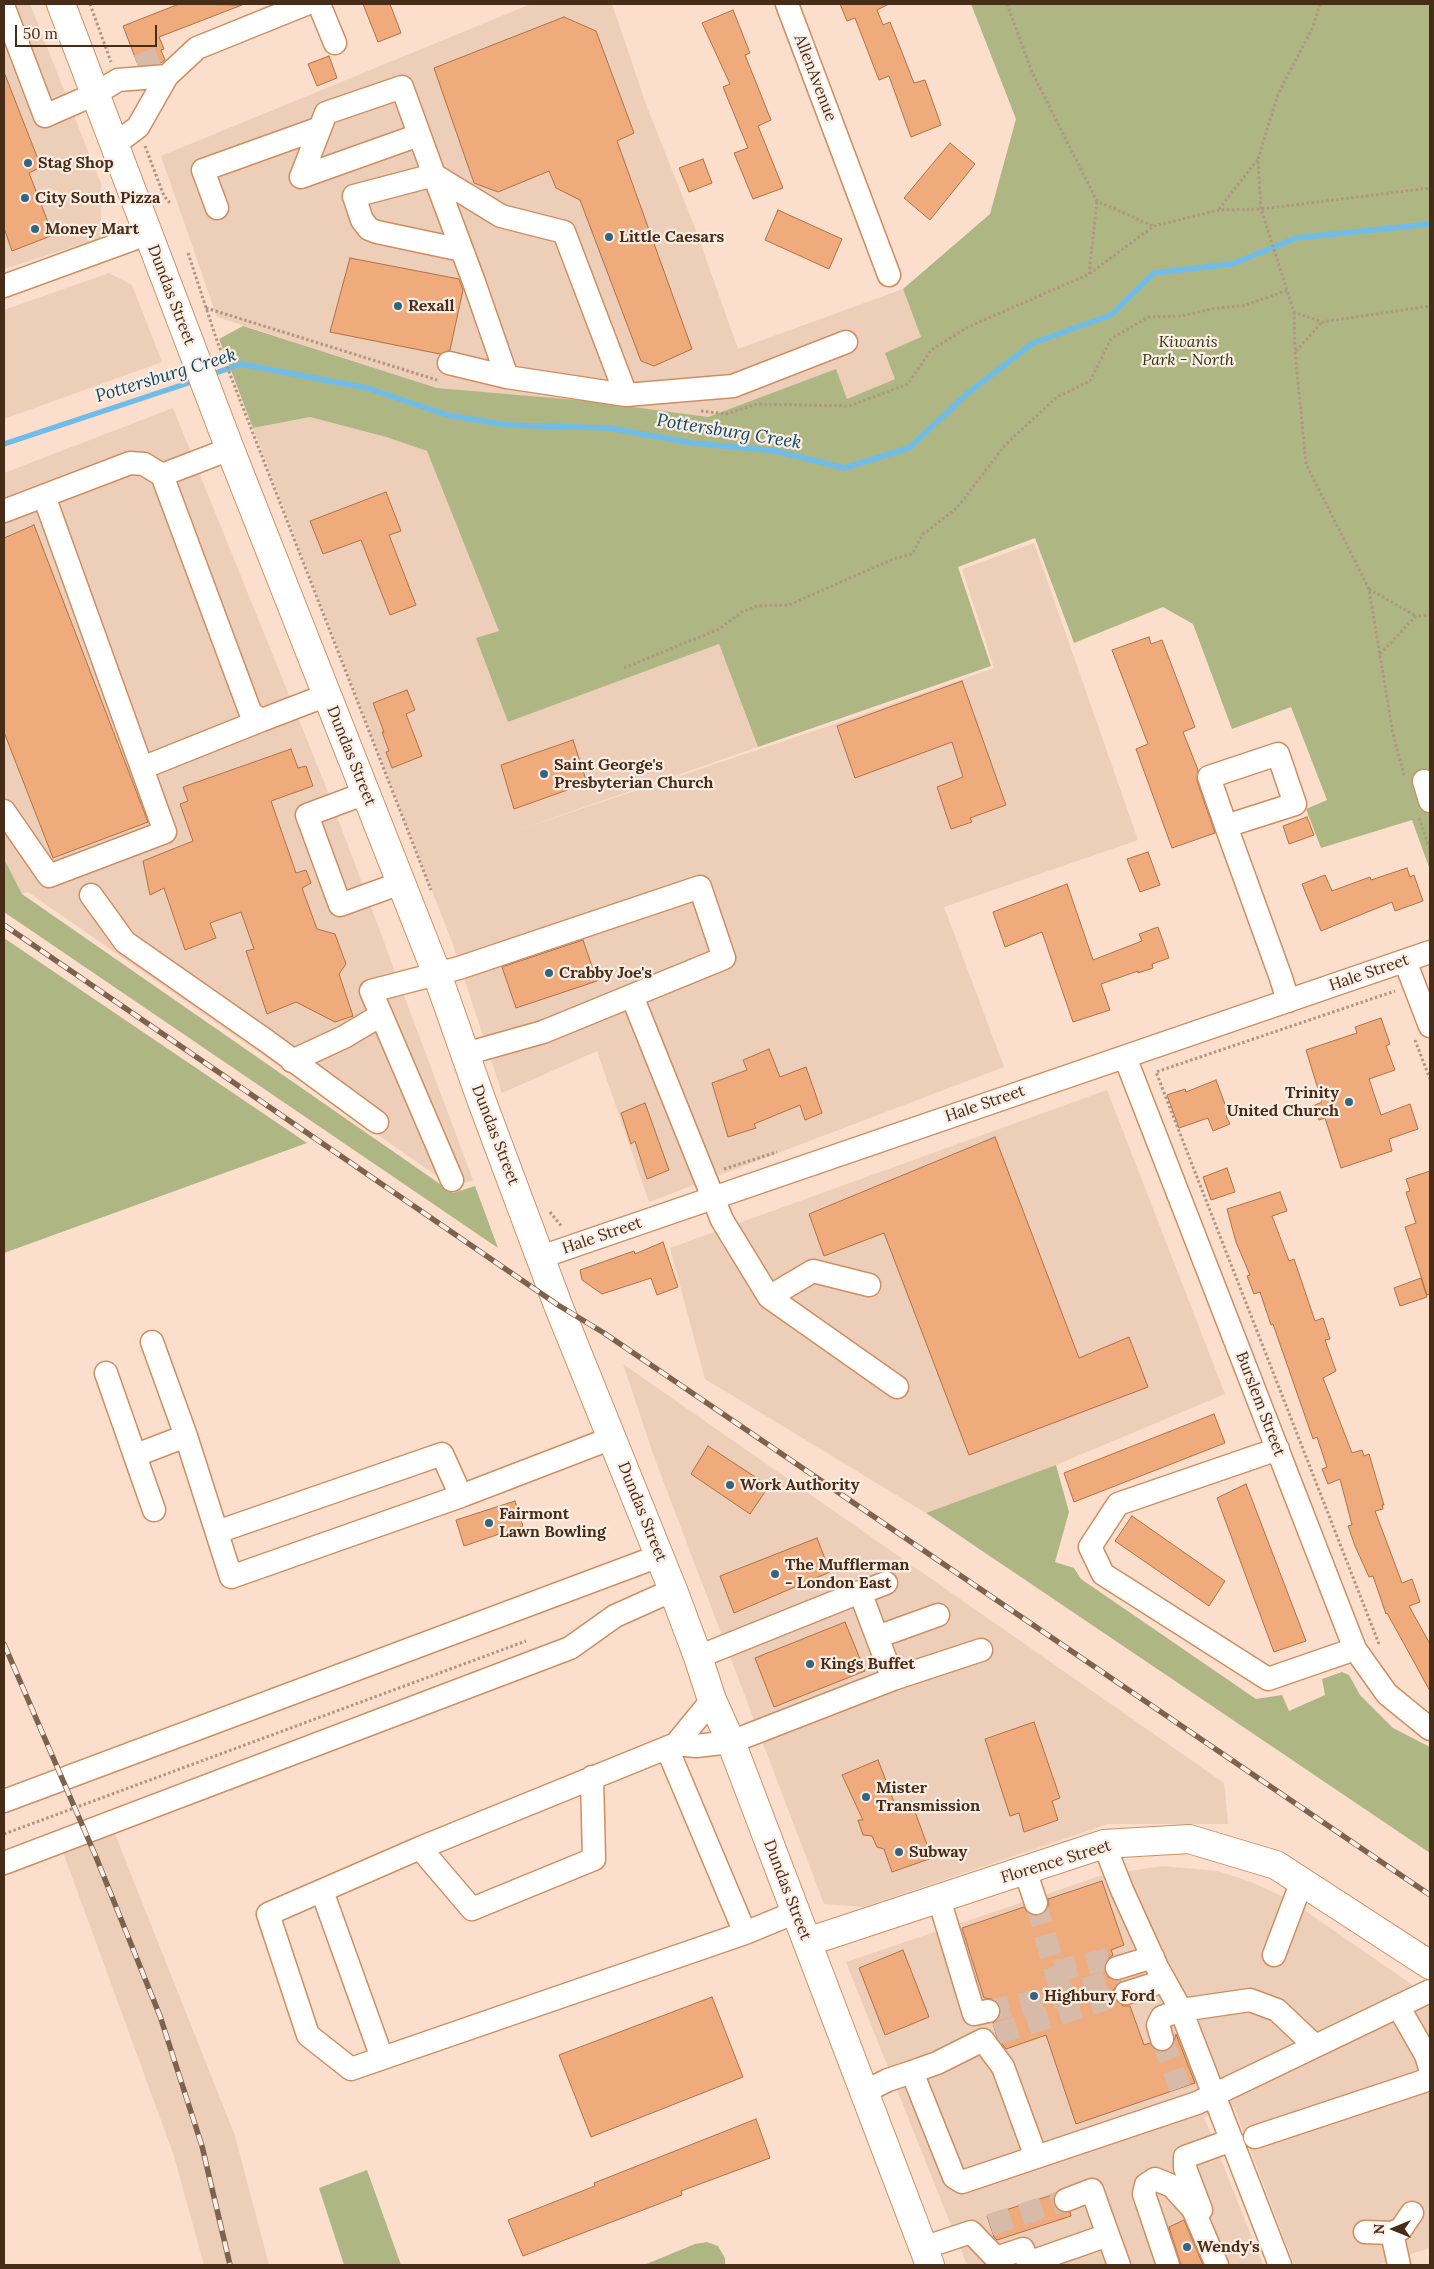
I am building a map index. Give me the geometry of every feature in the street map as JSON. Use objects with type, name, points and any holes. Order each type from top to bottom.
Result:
[{"type":"main road","name":"Dundas Street","points":[[61,4],[192,350],[226,402],[230,448],[402,883],[541,1257],[673,1590],[712,1700],[731,1742],[927,2257]]},
{"type":"main road","name":"Florence Street","points":[[807,1942],[1104,1844],[1189,1839],[1276,1865],[1430,1965]]},
{"type":"street","points":[[4,8],[45,116],[95,94],[132,72],[165,66],[197,48],[306,4]]},
{"type":"street","points":[[319,4],[335,43]]},
{"type":"street","name":"AllenAvenue","points":[[787,4],[889,276]]},
{"type":"street","points":[[114,145],[138,127],[165,66]]},
{"type":"street","points":[[419,135],[301,178],[326,113],[402,87],[507,377]]},
{"type":"street","points":[[217,208],[202,170],[320,128]]},
{"type":"street","points":[[462,250],[369,229],[362,220],[354,196],[434,175],[501,216],[564,232],[626,395]]},
{"type":"street","points":[[4,286],[147,234]]},
{"type":"street","points":[[447,373],[507,377],[626,395],[733,386],[846,342]]},
{"type":"street","points":[[162,475],[230,448]]},
{"type":"street","points":[[4,511],[130,463],[144,464],[162,475],[250,714],[262,720]]},
{"type":"street","points":[[4,811],[49,876],[165,832],[44,496]]},
{"type":"street","points":[[142,768],[327,695]]},
{"type":"street","points":[[366,793],[307,815],[340,905],[402,883]]},
{"type":"street","points":[[1226,826],[1288,1001]]},
{"type":"street","points":[[452,1180],[371,991],[403,981],[437,974],[700,887],[724,958],[543,1032],[465,1054]]},
{"type":"street","points":[[91,895],[125,942],[377,1122]]},
{"type":"street","name":"Hale Street","points":[[541,1257],[1430,952]]},
{"type":"street","points":[[1405,961],[1422,1030]]},
{"type":"street","points":[[632,996],[722,1220],[768,1297],[897,1387]]},
{"type":"street","points":[[292,1061],[344,1037],[380,1015]]},
{"type":"street","name":"Burslem Street","points":[[1125,1057],[1355,1649],[1387,1694],[1430,1729]]},
{"type":"street","points":[[768,1297],[813,1271],[869,1285]]},
{"type":"street","points":[[152,1342],[186,1436],[231,1577],[461,1496],[612,1438]]},
{"type":"street","points":[[106,1372],[154,1510]]},
{"type":"street","points":[[136,1455],[186,1436]]},
{"type":"street","points":[[1278,1449],[1118,1504],[1090,1546],[1103,1574],[1268,1679],[1355,1649]]},
{"type":"street","points":[[217,1532],[442,1454],[461,1496]]},
{"type":"street","points":[[4,1801],[659,1556]]},
{"type":"street","points":[[698,1657],[886,1583]]},
{"type":"street","points":[[4,1862],[570,1648],[615,1616],[673,1590]]},
{"type":"street","points":[[860,1593],[893,1679]]},
{"type":"street","points":[[877,1637],[938,1615]]},
{"type":"street","points":[[796,1912],[745,1933],[351,2069],[308,2035],[268,1914],[420,1848],[672,1746],[696,1746],[731,1742],[893,1679],[980,1650]]},
{"type":"street","points":[[672,1746],[712,1700]]},
{"type":"street","points":[[672,1746],[745,1933]]},
{"type":"street","points":[[420,1848],[472,1909],[481,1906],[594,1859],[592,1778]]},
{"type":"street","points":[[1104,1844],[1122,1890],[1156,1963],[1181,2010],[1280,2265]]},
{"type":"street","points":[[1025,1870],[1036,1903]]},
{"type":"street","points":[[1274,1955],[1302,1881]]},
{"type":"street","points":[[322,1891],[382,2058]]},
{"type":"street","points":[[939,1898],[974,2014],[988,2011]]},
{"type":"street","points":[[1156,1963],[1119,1974],[1156,1963]]},
{"type":"street","points":[[912,2072],[954,2177],[962,2182],[1036,2157],[1183,2097],[1214,2094],[1430,1991]]},
{"type":"street","points":[[1162,2039],[1158,2025],[1162,2017],[1181,2010],[1250,2000],[1277,2010],[1314,2046]]},
{"type":"street","points":[[1398,2006],[1426,2055],[1430,2068]]},
{"type":"street","points":[[864,2092],[888,2080],[937,2063],[990,2037],[1036,2157]]},
{"type":"street","points":[[1255,2137],[1430,2079]]},
{"type":"street","points":[[1221,2265],[1185,2168],[1186,2157],[1232,2140]]},
{"type":"street","points":[[1168,2265],[1144,2194],[1146,2185],[1155,2179],[1172,2186],[1193,2208],[1216,2265]]},
{"type":"street","points":[[1066,2200],[1092,2190],[1119,2265]]},
{"type":"street","points":[[1365,2232],[1392,2233],[1401,2229],[1412,2213]]},
{"type":"street","points":[[927,2257],[980,2228],[996,2258],[1023,2249],[1029,2264],[1108,2235]]},
{"type":"street","points":[[1392,2233],[1399,2265]]},
{"type":"path","points":[[1007,4],[1032,72],[1096,201],[1089,274]]},
{"type":"path","points":[[1320,4],[1312,29],[1278,94],[1258,159],[1261,209],[1285,278],[1294,312],[1295,351],[1306,464],[1369,589],[1393,734],[1419,794],[1430,849]]},
{"type":"path","points":[[1218,210],[1258,159]]},
{"type":"path","points":[[698,410],[726,414],[757,404],[849,406],[908,384],[931,350],[968,327],[1089,274],[1154,226],[1218,210],[1261,209],[1430,188]]},
{"type":"path","points":[[1096,201],[1154,226]]},
{"type":"path","points":[[188,253],[217,340],[226,402]]},
{"type":"path","points":[[624,668],[719,629],[742,612],[757,606],[788,605],[893,559],[912,554],[923,534],[957,508],[1005,445],[1057,397],[1090,381],[1111,339],[1148,316],[1182,316],[1211,309],[1246,305],[1288,290]]},
{"type":"path","points":[[1294,312],[1322,322],[1430,306]]},
{"type":"path","points":[[206,308],[447,373]]},
{"type":"path","points":[[1295,351],[1322,322]]},
{"type":"path","points":[[1369,589],[1416,616]]},
{"type":"path","points":[[1379,654],[1416,616],[1430,614]]},
{"type":"path","points":[[1383,1652],[1156,1072],[1396,990],[1399,999]]},
{"type":"path","points":[[1422,1030],[1430,1079]]},
{"type":"path","points":[[704,1175],[777,1152]]},
{"type":"path","points":[[4,1834],[529,1639]]},
{"type":"shaded area","points":[[4,4],[30,4],[101,184],[101,238],[4,269]]},
{"type":"shaded area","points":[[531,4],[612,4],[647,107],[695,228],[738,349],[903,289],[921,337],[895,379],[847,399],[835,370],[708,417],[437,388],[217,317],[161,156]]},
{"type":"shaded area","points":[[109,273],[132,285],[162,362],[4,419],[4,310]]},
{"type":"shaded area","points":[[173,408],[326,787],[473,1180],[453,1187],[28,892],[22,894],[4,859],[4,473]]},
{"type":"shaded area","points":[[310,417],[386,437],[427,451],[499,631],[477,638],[508,722],[719,644],[758,747],[509,833],[832,725],[994,668],[962,569],[1034,543],[1138,840],[944,907],[1004,1067],[649,1202],[597,1051],[502,1093],[452,942],[253,428]]},
{"type":"shaded area","points":[[1107,1090],[1225,1394],[1056,1465],[926,1513],[705,1379],[670,1248]]},
{"type":"shaded area","points":[[623,1364],[1224,1783],[1228,1824],[1108,1824],[864,1907],[824,1904],[653,1454]]},
{"type":"shaded area","points":[[113,1829],[235,2136],[269,2265],[204,2265],[174,2156],[63,1852]]},
{"type":"shaded area","points":[[1162,1866],[1218,1871],[1251,1882],[1288,1899],[1430,1997],[1430,2248],[1376,2265],[1294,2265],[1234,2107],[1204,2117],[1263,2265],[967,2265],[846,1962],[1103,1875]]},
{"type":"green space","name":"Kiwanis Park - North","points":[[971,4],[1430,4],[1430,870],[1412,820],[1321,848],[1306,809],[1327,800],[1291,707],[1232,729],[1193,624],[1163,607],[1074,643],[1035,538],[958,567],[991,666],[758,747],[719,644],[508,722],[476,638],[499,631],[427,451],[386,437],[310,417],[253,428],[219,339],[243,326],[437,388],[588,401],[708,417],[836,369],[847,399],[895,379],[885,353],[921,337],[903,289],[990,214],[1016,119]]},
{"type":"green space","points":[[4,859],[22,894],[453,1193],[475,1186],[498,1248],[4,912]]},
{"type":"green space","points":[[4,938],[307,1143],[4,1253]]},
{"type":"green space","points":[[1056,1465],[1069,1512],[1055,1562],[1074,1568],[1081,1579],[1256,1699],[1282,1695],[1289,1711],[1325,1695],[1322,1679],[1342,1672],[1349,1675],[1360,1695],[1393,1728],[1430,1747],[1430,1853],[926,1513]]},
{"type":"green space","points":[[367,2170],[401,2265],[344,2265],[319,2188]]},
{"type":"green space","points":[[707,2242],[718,2246],[725,2258],[725,2265],[644,2265],[695,2244]]},
{"type":"building","points":[[179,4],[242,5],[159,37],[164,49],[161,50],[165,60],[161,63],[138,65],[123,26]]},
{"type":"building","points":[[363,4],[390,4],[401,33],[378,42]]},
{"type":"building","points":[[840,4],[889,4],[877,10],[883,25],[890,22],[914,83],[925,80],[941,125],[911,137],[889,76],[879,80],[855,18],[847,21]]},
{"type":"building","points":[[733,10],[750,53],[745,55],[771,120],[758,126],[783,188],[753,199],[734,153],[748,148],[723,87],[730,84],[702,23]]},
{"type":"building","points":[[564,17],[596,31],[634,133],[617,141],[692,349],[654,366],[641,361],[580,200],[556,188],[549,171],[498,192],[474,183],[434,68]]},
{"type":"building","points":[[329,56],[337,78],[317,86],[308,64]]},
{"type":"building","points":[[4,72],[41,167],[29,173],[53,235],[12,251],[4,228]]},
{"type":"building","points":[[950,143],[975,164],[930,220],[904,198]]},
{"type":"building","points":[[703,159],[712,183],[689,192],[679,168]]},
{"type":"building","points":[[778,210],[842,239],[829,269],[765,240]]},
{"type":"building","name":"Rexall","points":[[350,258],[459,279],[463,290],[450,350],[440,354],[330,332]]},
{"type":"building","points":[[386,492],[401,531],[389,535],[416,605],[390,615],[361,540],[323,554],[310,521]]},
{"type":"building","points":[[34,525],[148,822],[53,858],[4,732],[4,538]]},
{"type":"building","points":[[1149,637],[1151,644],[1162,640],[1195,727],[1183,732],[1198,770],[1197,781],[1215,833],[1172,848],[1136,749],[1148,744],[1112,650]]},
{"type":"building","points":[[962,681],[1006,805],[970,818],[972,822],[951,829],[937,787],[963,777],[952,742],[855,778],[837,726]]},
{"type":"building","points":[[407,690],[415,710],[406,714],[422,756],[392,768],[386,752],[389,751],[382,732],[384,732],[373,703]]},
{"type":"building","name":"Saint George's Presbyterian Church","points":[[573,740],[587,783],[514,809],[501,765]]},
{"type":"building","points":[[291,749],[298,768],[306,766],[313,786],[271,801],[296,873],[306,870],[311,883],[302,888],[317,929],[335,934],[346,964],[339,974],[353,1016],[335,1022],[296,1002],[267,1014],[246,951],[254,949],[241,912],[210,923],[216,938],[185,950],[164,888],[150,895],[143,861],[193,841],[180,804],[188,801],[183,787]]},
{"type":"building","points":[[1307,817],[1314,835],[1289,844],[1283,826]]},
{"type":"building","points":[[1148,852],[1160,885],[1140,892],[1127,859]]},
{"type":"building","points":[[1407,868],[1410,877],[1414,875],[1423,901],[1395,911],[1392,902],[1321,931],[1302,884],[1325,875],[1332,891],[1370,877],[1371,880]]},
{"type":"building","points":[[1067,884],[1093,960],[1142,941],[1139,934],[1158,927],[1169,958],[1152,964],[1153,968],[1138,973],[1138,971],[1101,984],[1110,1010],[1073,1022],[1042,932],[1005,947],[993,912]]},
{"type":"building","name":"Crabby Joe's","points":[[583,940],[597,981],[516,1008],[502,967]]},
{"type":"building","name":"Trinity United Church","points":[[1381,1018],[1390,1044],[1386,1046],[1395,1070],[1369,1079],[1381,1115],[1410,1104],[1418,1129],[1389,1139],[1392,1151],[1341,1168],[1325,1118],[1319,1120],[1315,1105],[1322,1102],[1306,1050],[1357,1033],[1355,1027]]},
{"type":"building","points":[[769,1049],[780,1077],[806,1067],[822,1113],[805,1120],[800,1105],[754,1124],[756,1128],[728,1137],[712,1083],[747,1070],[743,1060]]},
{"type":"building","points":[[1216,1080],[1229,1115],[1226,1116],[1230,1124],[1213,1131],[1208,1118],[1179,1128],[1167,1095],[1185,1089],[1186,1092]]},
{"type":"building","points":[[645,1103],[669,1170],[647,1179],[635,1141],[631,1144],[621,1113]]},
{"type":"building","points":[[995,1137],[1079,1358],[1129,1337],[1148,1387],[969,1455],[884,1233],[824,1256],[809,1214]]},
{"type":"building","points":[[1227,1168],[1235,1192],[1211,1200],[1203,1177]]},
{"type":"building","points":[[1430,1171],[1430,1294],[1427,1295],[1405,1227],[1416,1223],[1406,1192],[1410,1191],[1406,1179]]},
{"type":"building","points":[[1280,1192],[1287,1211],[1272,1216],[1289,1261],[1294,1259],[1315,1321],[1323,1318],[1330,1339],[1325,1340],[1336,1371],[1323,1378],[1352,1453],[1362,1450],[1364,1456],[1369,1454],[1384,1505],[1382,1505],[1383,1509],[1375,1511],[1402,1583],[1412,1579],[1420,1602],[1409,1606],[1430,1644],[1430,1691],[1386,1614],[1373,1576],[1369,1577],[1355,1546],[1348,1526],[1352,1525],[1340,1479],[1328,1484],[1322,1469],[1327,1467],[1317,1437],[1313,1439],[1273,1324],[1271,1325],[1260,1292],[1254,1294],[1247,1276],[1250,1275],[1236,1242],[1227,1209]]},
{"type":"building","points":[[663,1242],[678,1287],[657,1295],[651,1278],[602,1294],[582,1280],[580,1270],[634,1251],[635,1254]]},
{"type":"building","points":[[1421,1278],[1427,1297],[1400,1306],[1394,1288]]},
{"type":"building","points":[[1214,1414],[1225,1443],[1074,1502],[1064,1473]]},
{"type":"building","points":[[708,1446],[769,1486],[750,1514],[691,1474]]},
{"type":"building","points":[[1246,1484],[1306,1641],[1274,1652],[1217,1498]]},
{"type":"building","name":"Fairmont Lawn Bowling","points":[[515,1501],[523,1526],[464,1546],[456,1520]]},
{"type":"building","points":[[1132,1516],[1225,1581],[1209,1606],[1115,1541]]},
{"type":"building","name":"The Mufflerman - London East","points":[[817,1538],[830,1572],[734,1613],[720,1576]]},
{"type":"building","name":"Kings Buffet","points":[[845,1622],[865,1671],[774,1707],[755,1658]]},
{"type":"building","points":[[1034,1722],[1060,1798],[1052,1801],[1058,1820],[1024,1832],[1019,1813],[1010,1816],[985,1739]]},
{"type":"building","points":[[878,1760],[896,1807],[911,1801],[932,1858],[892,1872],[884,1849],[877,1847],[872,1836],[863,1835],[858,1820],[863,1820],[842,1775]]},
{"type":"building","points":[[1102,1881],[1124,1945],[1111,1950],[1113,1955],[1107,1959],[1104,1966],[1108,1977],[1121,1981],[1113,1990],[1114,1997],[1123,2006],[1130,2006],[1144,2045],[1150,2043],[1158,2052],[1166,2051],[1172,2048],[1176,2034],[1195,2083],[1076,2124],[1046,2035],[1006,2049],[997,2037],[993,2023],[1000,2015],[1001,2008],[992,1999],[984,1998],[962,1928],[1024,1907],[1028,1913],[1040,1916],[1049,1905],[1048,1899]]},
{"type":"building","points":[[903,1950],[929,2017],[885,2035],[859,1968]]},
{"type":"building","points":[[712,1997],[743,2077],[591,2137],[559,2055]]},
{"type":"building","points":[[756,2119],[770,2158],[681,2191],[682,2195],[523,2256],[508,2220],[595,2186],[594,2183]]},
{"type":"building","points":[[1055,2194],[1054,2205],[1058,2210],[1070,2212],[1071,2216],[997,2240],[994,2237],[987,2216]]},
{"type":"building","points":[[1184,2220],[1203,2265],[1181,2265],[1169,2227]]},
{"type":"waterway","name":"Pottersburg Creek","points":[[210,375],[241,364],[367,388],[447,415],[507,425],[609,428],[692,443],[776,451],[844,468],[909,448],[968,393],[1033,343],[1111,315],[1154,273],[1232,264],[1296,238],[1430,224]]},
{"type":"waterway","name":"Pottersburg Creek","points":[[4,444],[197,380]]},
{"type":"tunnel","points":[[138,66],[163,56]]},
{"type":"tunnel","points":[[1036,1903],[1062,1995]]},
{"type":"tunnel","points":[[1055,1971],[1114,1958]]},
{"type":"tunnel","points":[[988,2011],[1062,1995],[1120,1979]]},
{"type":"tunnel","points":[[996,2034],[1126,1993]]},
{"type":"tunnel","points":[[1162,2039],[1180,2088]]},
{"type":"tunnel","points":[[990,2225],[1066,2200]]},
{"type":"railway","points":[[4,925],[558,1305],[604,1333],[1430,1895]]},
{"type":"railway","points":[[4,1644],[96,1857],[160,2016],[202,2146],[230,2265]]},
{"type":"place","name":"Stag Shop","points":[[28,163]]},
{"type":"place","name":"City South Pizza","points":[[25,198]]},
{"type":"place","name":"Money Mart","points":[[35,229]]},
{"type":"place","name":"Little Caesars","points":[[609,237]]},
{"type":"place","name":"Rexall","points":[[398,306]]},
{"type":"place","name":"Saint George's Presbyterian Church","points":[[544,774]]},
{"type":"place","name":"Crabby Joe's","points":[[549,973]]},
{"type":"place","name":"Trinity United Church","points":[[1349,1102]]},
{"type":"place","name":"Work Authority","points":[[730,1485]]},
{"type":"place","name":"Fairmont Lawn Bowling","points":[[489,1523]]},
{"type":"place","name":"The Mufflerman - London East","points":[[775,1574]]},
{"type":"place","name":"Kings Buffet","points":[[810,1664]]},
{"type":"place","name":"Mister Transmission","points":[[866,1797]]},
{"type":"place","name":"Subway","points":[[899,1852]]},
{"type":"place","name":"Highbury Ford","points":[[1034,1996]]},
{"type":"place","name":"Wendy's","points":[[1187,2247]]}]
